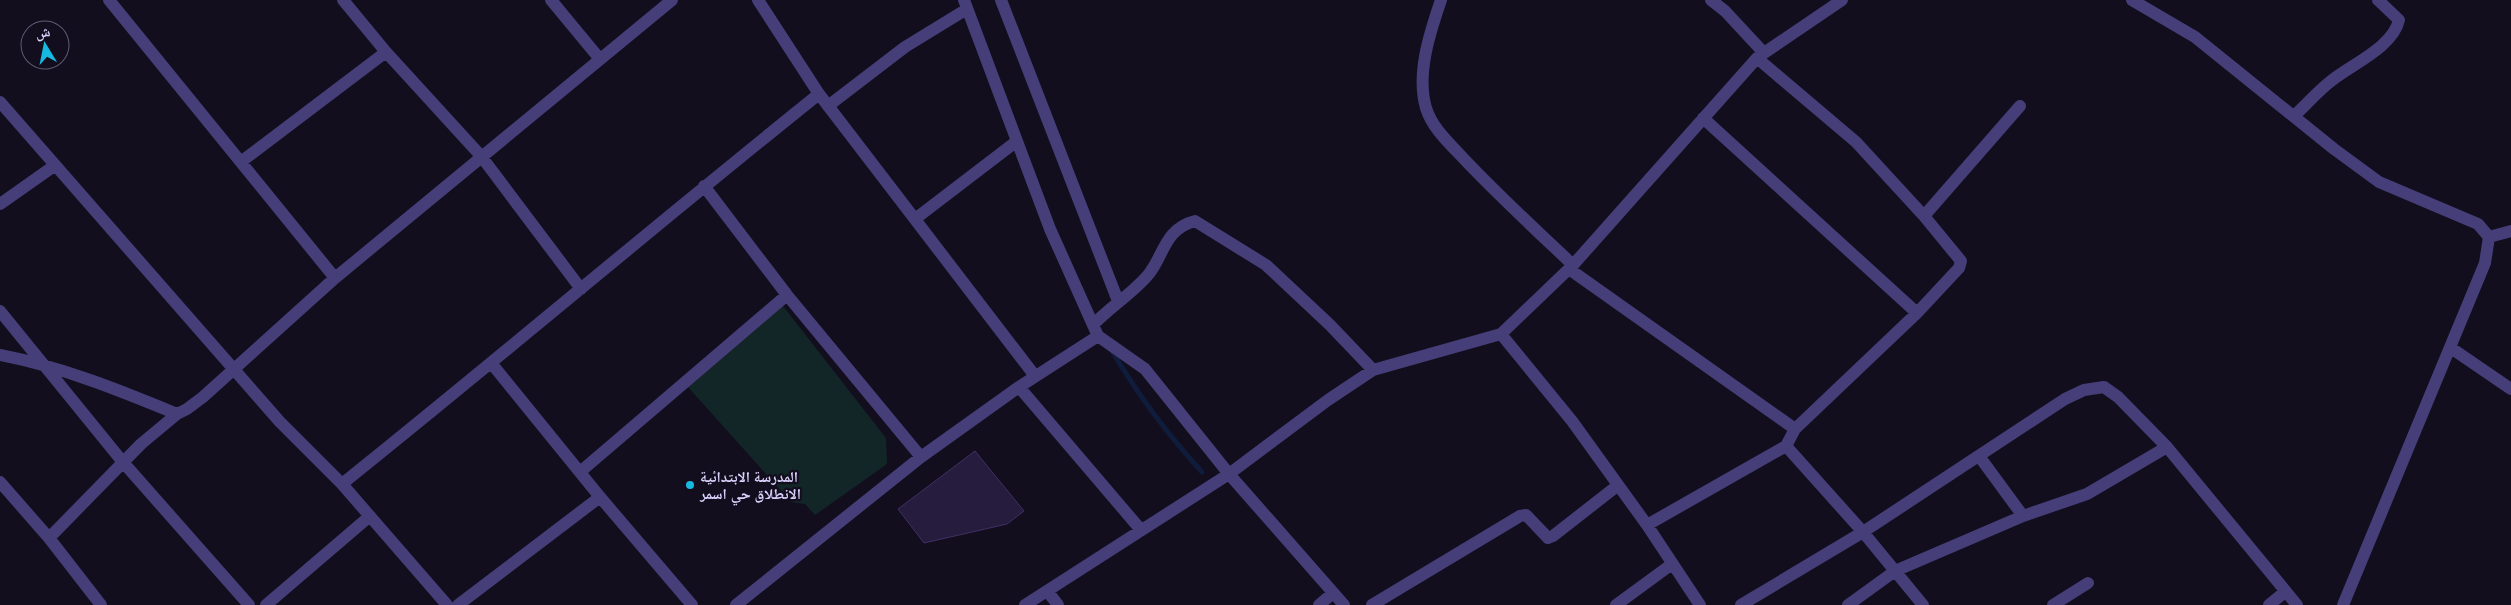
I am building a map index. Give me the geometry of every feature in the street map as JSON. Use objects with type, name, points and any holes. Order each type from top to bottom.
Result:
[{"type":"street","points":[[109,0],[336,278]]},
{"type":"street","points":[[343,0],[386,52],[481,156],[581,289]]},
{"type":"street","points":[[551,0],[600,58]]},
{"type":"street","points":[[49,538],[122,461],[177,414],[195,404],[336,278],[481,156],[672,0]]},
{"type":"street","points":[[758,0],[819,94],[1035,376]]},
{"type":"street","points":[[1002,0],[1118,301]]},
{"type":"street","points":[[1441,0],[1433,24],[1422,75],[1426,108],[1440,132],[1500,197],[1571,267],[1795,429]]},
{"type":"street","points":[[1647,525],[1786,446],[1795,429],[1917,313],[1959,268],[1961,261],[1924,216],[1856,142],[1760,56],[1724,11],[1711,0]]},
{"type":"street","points":[[1025,605],[1229,474],[1328,400],[1373,370],[1501,334],[1571,267],[1760,56],[1842,0]]},
{"type":"street","points":[[2132,0],[2195,37],[2334,149],[2379,182],[2478,224],[2489,237],[2486,263],[2343,605]]},
{"type":"street","points":[[2294,116],[2329,83],[2377,49],[2397,29],[2399,20],[2378,0]]},
{"type":"street","points":[[828,106],[905,47],[966,4],[1050,229],[1096,330],[1145,369],[1229,474],[1344,605]]},
{"type":"street","points":[[242,161],[386,52]]},
{"type":"street","points":[[342,484],[492,364],[704,186],[819,94]]},
{"type":"street","points":[[0,102],[54,166],[280,422],[342,484],[447,605]]},
{"type":"street","points":[[1924,216],[2020,106]]},
{"type":"street","points":[[1703,118],[1917,313]]},
{"type":"street","points":[[915,219],[1017,141]]},
{"type":"street","points":[[0,204],[54,166]]},
{"type":"street","points":[[704,186],[787,295],[921,458]]},
{"type":"street","points":[[736,605],[921,458],[1096,330],[1118,301],[1150,273],[1162,249],[1174,233],[1187,223],[1195,221],[1266,265],[1330,325],[1373,370]]},
{"type":"street","points":[[2489,237],[2511,231]]},
{"type":"street","points":[[580,472],[787,295]]},
{"type":"street","points":[[0,311],[122,461],[249,605]]},
{"type":"street","points":[[1501,334],[1572,421],[1617,486],[1647,525],[1700,605]]},
{"type":"street","points":[[2451,348],[2511,389]]},
{"type":"street","points":[[0,356],[42,363],[104,384],[177,414]]},
{"type":"street","points":[[492,364],[600,497],[692,605]]},
{"type":"street","points":[[1019,387],[1141,530]]},
{"type":"street","points":[[1742,605],[1863,532],[2065,400],[2084,390],[2104,387],[2118,397],[2167,447],[2297,605]]},
{"type":"street","points":[[1786,446],[1863,532],[1923,605]]},
{"type":"street","points":[[1848,605],[1895,571],[2024,516],[2087,494],[2167,447]]},
{"type":"street","points":[[1979,456],[2024,516]]},
{"type":"street","points":[[0,482],[49,538],[94,603]]},
{"type":"street","points":[[1372,605],[1520,516],[1526,515],[1548,538],[1553,536],[1617,486]]},
{"type":"street","points":[[458,605],[600,497]]},
{"type":"street","points":[[266,605],[370,516]]},
{"type":"street","points":[[1616,605],[1672,564]]},
{"type":"street","points":[[2053,605],[2068,601],[2088,583]]},
{"type":"street","points":[[1048,592],[1058,605]]},
{"type":"street","points":[[2269,605],[2286,592]]},
{"type":"street","points":[[1319,605],[1333,593]]},
{"type":"green space","points":[[783,306],[886,438],[887,464],[815,515],[805,504],[791,502],[688,387]]},
{"type":"building","points":[[975,451],[1024,511],[1007,524],[924,543],[898,509]]},
{"type":"waterway","points":[[1112,351],[1154,414],[1202,472]]},
{"type":"place","name":"المدرسة الابتدائية الانطلاق حي اسمر","points":[[690,485]]}]
